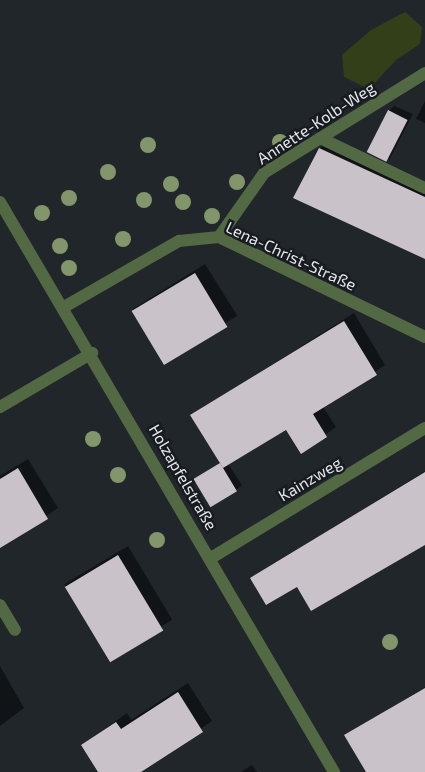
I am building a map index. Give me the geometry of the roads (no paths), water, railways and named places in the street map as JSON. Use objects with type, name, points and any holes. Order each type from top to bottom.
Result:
[{"type":"street","name":"Annette-Kolb-Weg","points":[[220,237],[264,173],[425,73]]},
{"type":"street","points":[[320,138],[425,188]]},
{"type":"street","name":"Holzapfelstraße","points":[[0,202],[92,353],[334,772]]},
{"type":"street","name":"Lena-Christ-Straße","points":[[64,307],[179,241],[220,237],[425,337]]},
{"type":"street","points":[[0,407],[92,353]]},
{"type":"street","name":"Kainzweg","points":[[211,558],[425,428]]},
{"type":"street","points":[[0,605],[15,630]]}]
